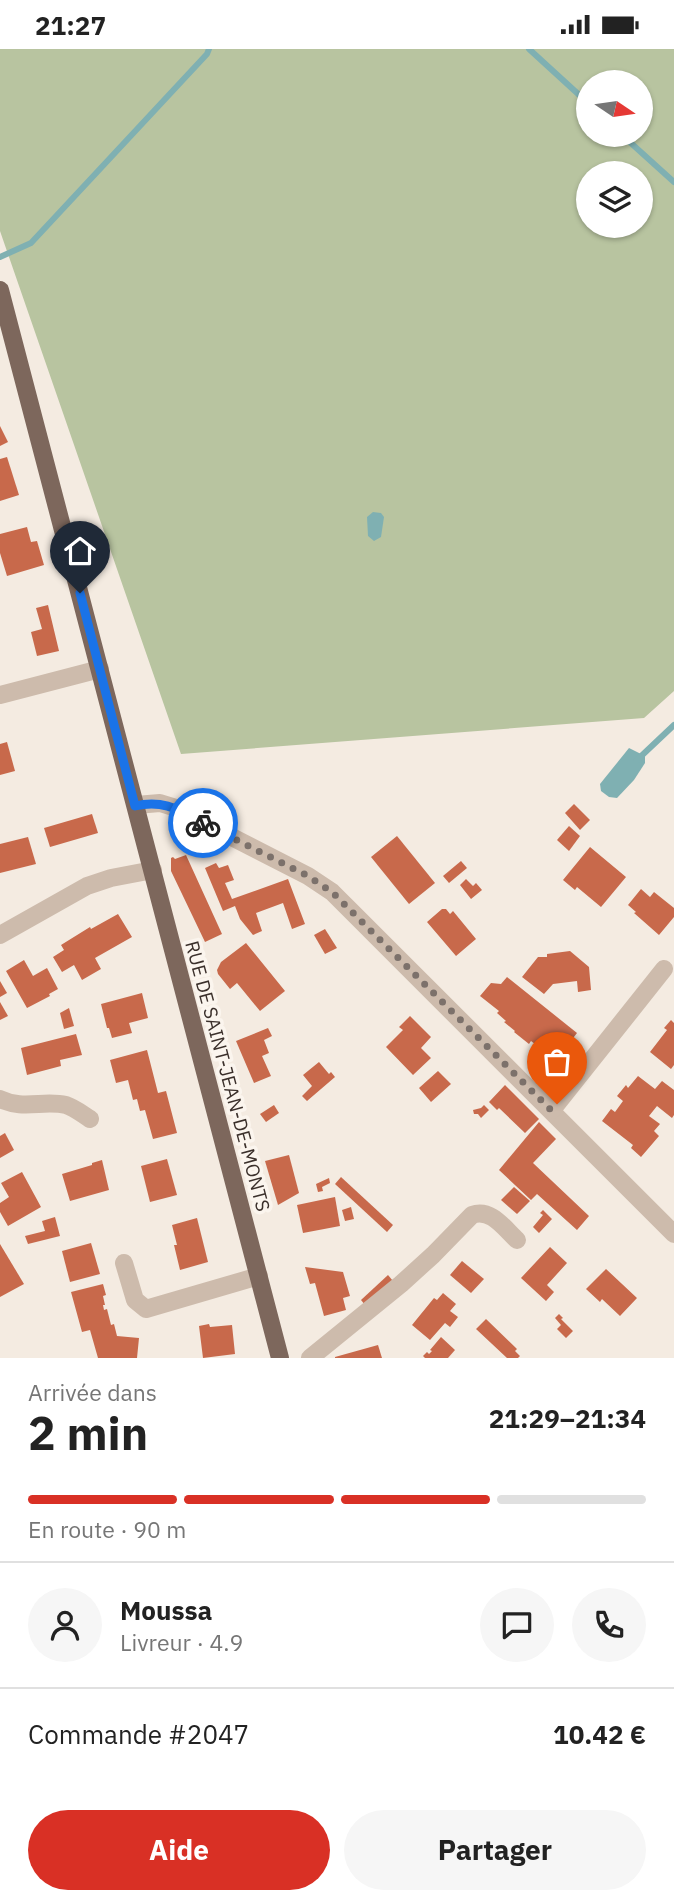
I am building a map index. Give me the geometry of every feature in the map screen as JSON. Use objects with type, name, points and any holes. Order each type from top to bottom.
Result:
[{"type":"main road","name":"RUE DE SAINT-JEAN-DE-MONTS","points":[[0,290],[280,1358]]},
{"type":"street","points":[[0,695],[100,669]]},
{"type":"street","points":[[135,806],[160,803],[173,807],[308,876],[332,892],[674,1234]]},
{"type":"street","points":[[0,935],[87,886],[111,878],[153,870]]},
{"type":"street","points":[[551,1110],[664,969]]},
{"type":"street","points":[[0,1099],[22,1105],[70,1106],[90,1119]]},
{"type":"street","points":[[310,1358],[401,1284],[472,1215],[487,1213],[517,1240]]},
{"type":"street","points":[[124,1263],[135,1300],[146,1309],[259,1276]]},
{"type":"green space","points":[[0,49],[674,49],[674,691],[644,718],[181,754],[0,231]]},
{"type":"water","points":[[373,512],[381,513],[384,517],[381,537],[374,541],[368,536],[367,517]]},
{"type":"water","points":[[629,748],[645,756],[645,763],[617,798],[609,797],[601,791],[600,784]]},
{"type":"building","points":[[0,426],[8,442],[0,446]]},
{"type":"building","points":[[7,457],[19,495],[0,501],[0,459]]},
{"type":"building","points":[[27,527],[31,542],[37,541],[44,565],[7,576],[0,553],[0,534]]},
{"type":"building","points":[[48,605],[59,651],[37,656],[31,632],[42,629],[36,608]]},
{"type":"building","points":[[7,742],[15,771],[0,775],[0,744]]},
{"type":"building","points":[[574,804],[590,820],[580,830],[565,813]]},
{"type":"building","points":[[92,814],[98,833],[50,847],[44,828]]},
{"type":"building","points":[[569,826],[580,836],[569,851],[557,840]]},
{"type":"building","points":[[397,836],[435,883],[409,904],[371,857]]},
{"type":"building","points":[[28,837],[36,864],[0,873],[0,844]]},
{"type":"building","points":[[590,847],[626,877],[601,907],[577,887],[575,890],[563,880]]},
{"type":"building","points":[[186,855],[222,934],[205,942],[171,871],[171,858]]},
{"type":"building","points":[[461,861],[467,868],[449,883],[443,876]]},
{"type":"building","points":[[216,863],[219,868],[228,865],[234,880],[225,883],[232,899],[288,879],[305,924],[292,929],[283,903],[256,913],[262,931],[253,935],[240,919],[235,906],[223,911],[205,868]]},
{"type":"building","points":[[466,879],[473,886],[476,883],[482,890],[471,899],[460,885]]},
{"type":"building","points":[[641,889],[650,897],[654,892],[674,908],[674,917],[659,935],[628,905]]},
{"type":"building","points":[[442,909],[446,909],[450,914],[453,911],[476,939],[456,956],[427,922]]},
{"type":"building","points":[[118,914],[132,937],[95,958],[101,969],[82,980],[74,965],[62,972],[53,957],[64,950],[61,945]]},
{"type":"building","points":[[325,929],[337,948],[325,954],[314,935]]},
{"type":"building","points":[[246,943],[285,991],[260,1011],[237,983],[230,989],[217,970],[221,962]]},
{"type":"building","points":[[570,951],[589,967],[591,990],[578,992],[577,981],[553,984],[544,994],[522,977],[538,957]]},
{"type":"building","points":[[24,960],[33,976],[47,968],[58,989],[27,1008],[6,971]]},
{"type":"building","points":[[507,977],[577,1033],[556,1060],[514,1032],[497,1013],[499,1011],[480,996],[491,983],[501,984]]},
{"type":"building","points":[[0,981],[7,993],[0,997]]},
{"type":"building","points":[[142,993],[148,1018],[129,1023],[132,1033],[112,1038],[101,1004]]},
{"type":"building","points":[[0,1002],[8,1016],[0,1020]]},
{"type":"building","points":[[69,1008],[74,1026],[64,1029],[60,1013]]},
{"type":"building","points":[[410,1016],[431,1037],[421,1048],[431,1058],[413,1075],[386,1047],[403,1030],[399,1027]]},
{"type":"building","points":[[671,1020],[674,1023],[674,1065],[671,1069],[650,1052],[667,1030],[664,1028]]},
{"type":"building","points":[[268,1028],[272,1036],[264,1040],[269,1053],[262,1056],[271,1076],[254,1083],[236,1041]]},
{"type":"building","points":[[76,1034],[82,1055],[60,1060],[61,1066],[27,1075],[21,1048]]},
{"type":"building","points":[[147,1050],[158,1093],[166,1091],[177,1133],[153,1139],[145,1110],[140,1111],[137,1099],[133,1100],[128,1080],[116,1083],[110,1060]]},
{"type":"building","points":[[319,1062],[335,1077],[307,1101],[302,1096],[312,1086],[303,1075]]},
{"type":"building","points":[[438,1071],[451,1084],[431,1102],[419,1088]]},
{"type":"building","points":[[638,1076],[655,1089],[662,1081],[674,1090],[674,1115],[672,1118],[657,1106],[649,1116],[660,1124],[654,1131],[659,1136],[641,1157],[631,1148],[633,1145],[602,1121],[611,1109],[615,1112],[623,1101],[617,1096]]},
{"type":"building","points":[[505,1085],[539,1119],[525,1133],[489,1102]]},
{"type":"building","points":[[274,1105],[279,1113],[266,1122],[260,1114]]},
{"type":"building","points":[[484,1105],[489,1110],[481,1118],[474,1114],[473,1110]]},
{"type":"building","points":[[539,1122],[556,1139],[533,1163],[589,1216],[577,1230],[537,1194],[531,1200],[499,1170]]},
{"type":"building","points":[[5,1133],[14,1150],[0,1158],[0,1136]]},
{"type":"building","points":[[289,1155],[299,1193],[278,1205],[265,1161]]},
{"type":"building","points":[[167,1159],[177,1195],[150,1202],[141,1166]]},
{"type":"building","points":[[102,1160],[109,1190],[70,1201],[62,1174]]},
{"type":"building","points":[[22,1172],[41,1207],[8,1226],[0,1212],[0,1203],[9,1197],[1,1183]]},
{"type":"building","points":[[341,1177],[393,1225],[387,1232],[335,1184]]},
{"type":"building","points":[[329,1178],[330,1183],[322,1187],[323,1191],[318,1192],[316,1184]]},
{"type":"building","points":[[514,1187],[530,1201],[517,1214],[501,1200]]},
{"type":"building","points":[[335,1197],[340,1226],[303,1233],[297,1205]]},
{"type":"building","points":[[351,1207],[354,1219],[345,1221],[342,1210]]},
{"type":"building","points":[[543,1210],[552,1219],[539,1233],[533,1227],[543,1215],[540,1213]]},
{"type":"building","points":[[55,1217],[60,1236],[28,1244],[25,1236],[45,1231],[42,1221]]},
{"type":"building","points":[[197,1218],[208,1262],[180,1270],[172,1225]]},
{"type":"building","points":[[91,1243],[100,1274],[70,1282],[62,1251]]},
{"type":"building","points":[[0,1244],[24,1284],[0,1297]]},
{"type":"building","points":[[550,1247],[567,1263],[547,1285],[554,1292],[546,1301],[521,1278]]},
{"type":"building","points":[[462,1261],[484,1279],[471,1293],[450,1275]]},
{"type":"building","points":[[305,1267],[343,1272],[350,1296],[343,1298],[346,1310],[324,1316],[315,1283],[310,1284]]},
{"type":"building","points":[[606,1269],[637,1298],[620,1316],[602,1299],[600,1302],[586,1289]]},
{"type":"building","points":[[388,1275],[393,1281],[365,1305],[361,1300]]},
{"type":"building","points":[[103,1284],[106,1295],[103,1296],[104,1310],[107,1309],[117,1336],[139,1338],[137,1358],[98,1358],[90,1330],[82,1332],[71,1292]]},
{"type":"building","points":[[443,1293],[456,1304],[450,1311],[458,1317],[450,1327],[445,1323],[430,1340],[412,1325],[434,1298],[437,1300]]},
{"type":"building","points":[[559,1314],[573,1331],[566,1338],[557,1329],[561,1325],[555,1318]]},
{"type":"building","points":[[486,1319],[517,1349],[515,1351],[520,1356],[518,1358],[507,1358],[476,1329]]},
{"type":"building","points":[[209,1324],[210,1327],[232,1325],[235,1354],[203,1358],[199,1326]]},
{"type":"building","points":[[441,1337],[455,1350],[448,1358],[425,1358],[423,1356],[432,1351],[430,1350]]},
{"type":"building","points":[[378,1345],[382,1358],[335,1358],[335,1357]]},
{"type":"waterway","points":[[0,257],[31,243],[209,49]]},
{"type":"waterway","points":[[529,49],[576,92]]},
{"type":"waterway","points":[[635,147],[674,182]]},
{"type":"waterway","points":[[637,760],[674,725]]},
{"type":"way so far","points":[[203,823],[308,876],[332,892],[551,1110],[557,1104]]},
{"type":"route","points":[[80,593],[135,806],[160,803],[203,823]]}]
